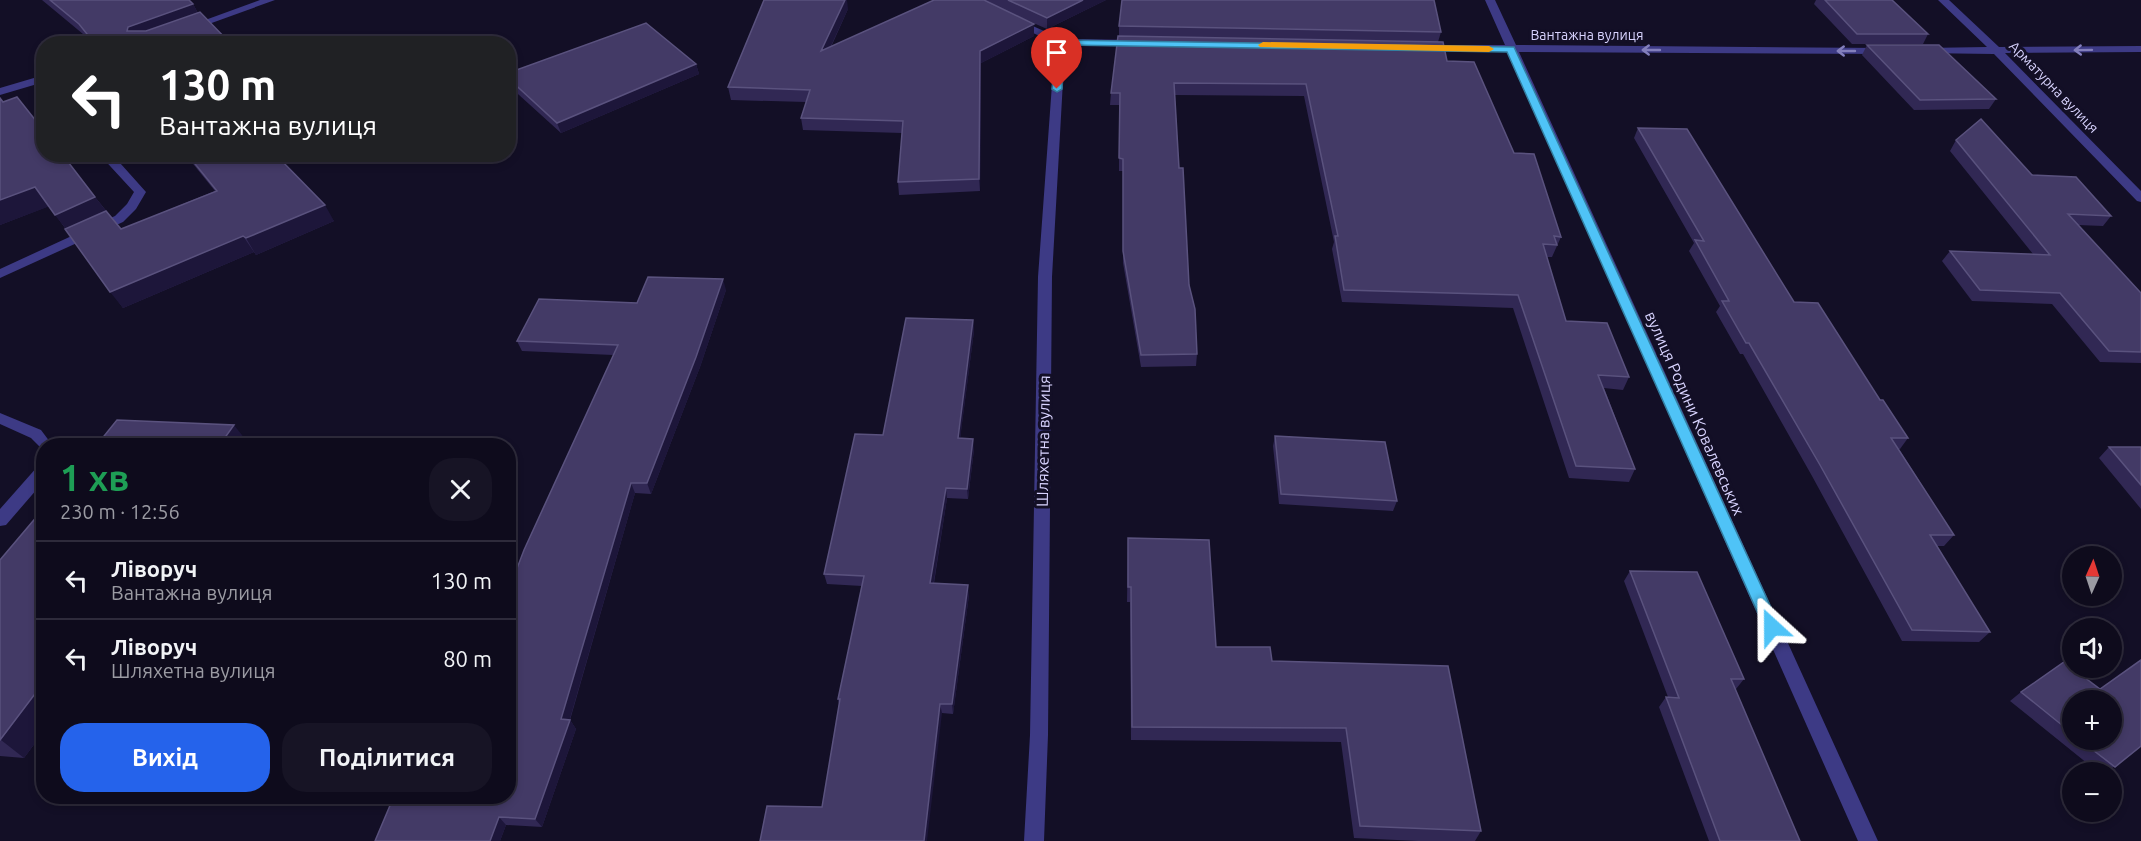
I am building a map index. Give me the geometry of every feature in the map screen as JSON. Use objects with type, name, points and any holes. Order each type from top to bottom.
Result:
[{"type":"street","points":[[175,33],[270,0]]},
{"type":"street","name":"вулиця Родини Ковалевських","points":[[1490,0],[1510,50],[1868,841]]},
{"type":"street","name":"Арматурна вулиця","points":[[1942,0],[1997,51],[2141,198]]},
{"type":"street","points":[[1010,19],[1060,42],[1143,43]]},
{"type":"street","name":"Шляхетна вулиця","points":[[1034,841],[1039,735],[1045,277],[1060,42]]},
{"type":"street","name":"Вантажна вулиця","points":[[1416,48],[1890,51]]},
{"type":"street","points":[[1914,51],[2141,50]]},
{"type":"street","points":[[0,92],[36,82]]},
{"type":"street","points":[[0,274],[119,219],[132,206],[140,192],[112,162]]},
{"type":"street","points":[[0,418],[39,438]]},
{"type":"street","points":[[0,520],[36,479]]},
{"type":"building","points":[[50,0],[189,0],[193,4],[128,27],[127,31],[146,31],[200,12],[223,36],[89,36],[79,24]]},
{"type":"building","points":[[764,0],[845,0],[821,51],[934,0],[984,0],[1034,24],[980,51],[979,179],[898,182],[903,121],[801,118],[810,90],[728,87]]},
{"type":"building","points":[[1008,0],[1083,0],[1047,18]]},
{"type":"building","points":[[1122,0],[1434,0],[1441,32],[1119,26]]},
{"type":"building","points":[[1825,0],[1892,0],[1928,34],[1857,34]]},
{"type":"building","points":[[646,23],[696,64],[557,123],[516,85],[516,70]]},
{"type":"building","points":[[1118,36],[1443,42],[1447,61],[1474,62],[1514,153],[1534,154],[1561,237],[1554,236],[1557,245],[1543,244],[1566,321],[1607,323],[1629,377],[1598,375],[1635,469],[1576,466],[1518,295],[1344,290],[1335,236],[1338,236],[1306,84],[1174,83],[1179,168],[1183,168],[1189,285],[1195,309],[1197,354],[1141,355],[1123,251],[1123,159],[1119,158],[1120,93],[1111,93]]},
{"type":"building","points":[[1867,45],[1939,45],[1996,99],[1920,100]]},
{"type":"building","points":[[17,97],[36,121],[36,162],[68,162],[95,197],[55,215],[35,187],[0,200],[0,98],[3,102]]},
{"type":"building","points":[[1981,119],[2032,175],[2076,177],[2111,216],[2068,214],[2141,293],[2141,352],[2109,351],[2060,293],[1980,290],[1950,251],[2050,255],[1956,140]]},
{"type":"building","points":[[1638,128],[1687,129],[1794,302],[1818,303],[1880,400],[1883,400],[1908,438],[1891,438],[1954,535],[1930,535],[1990,632],[1912,630],[1820,465],[1722,301],[1729,301],[1695,240],[1704,241]]},
{"type":"building","points":[[193,162],[283,162],[325,205],[246,238],[243,236],[110,292],[65,229],[106,211],[121,229],[217,191]]},
{"type":"building","points":[[648,277],[723,279],[696,357],[647,483],[631,483],[561,719],[570,720],[535,819],[499,817],[490,841],[375,841],[391,804],[516,804],[516,571],[618,345],[517,341],[539,299],[637,303]]},
{"type":"building","points":[[906,318],[973,320],[958,438],[973,439],[967,489],[946,488],[930,583],[968,585],[952,704],[940,704],[924,841],[760,841],[767,806],[822,807],[840,699],[838,699],[864,576],[824,574],[855,434],[883,435]]},
{"type":"building","points":[[117,420],[234,425],[225,438],[102,438]]},
{"type":"building","points":[[1275,436],[1385,442],[1397,501],[1281,494]]},
{"type":"building","points":[[2109,447],[2141,447],[2141,485]]},
{"type":"building","points":[[36,517],[36,693],[0,740],[0,560]]},
{"type":"building","points":[[1128,538],[1209,540],[1216,647],[1270,647],[1272,661],[1448,666],[1481,831],[1360,826],[1346,728],[1132,727],[1131,587],[1128,587]]},
{"type":"building","points":[[1630,571],[1697,572],[1744,679],[1731,679],[1800,841],[1720,841],[1666,697],[1679,698]]},
{"type":"building","points":[[2141,660],[2141,746],[2121,762],[2109,762],[2093,750],[2122,750],[2122,690],[2062,690],[2062,725],[2021,692],[2062,663],[2062,678],[2085,678],[2100,689],[2116,678],[2122,678],[2122,673]]},
{"type":"slow traffic","points":[[1263,45],[1489,49]]},
{"type":"route","points":[[1057,89],[1060,42],[1510,50],[1772,627]]}]
